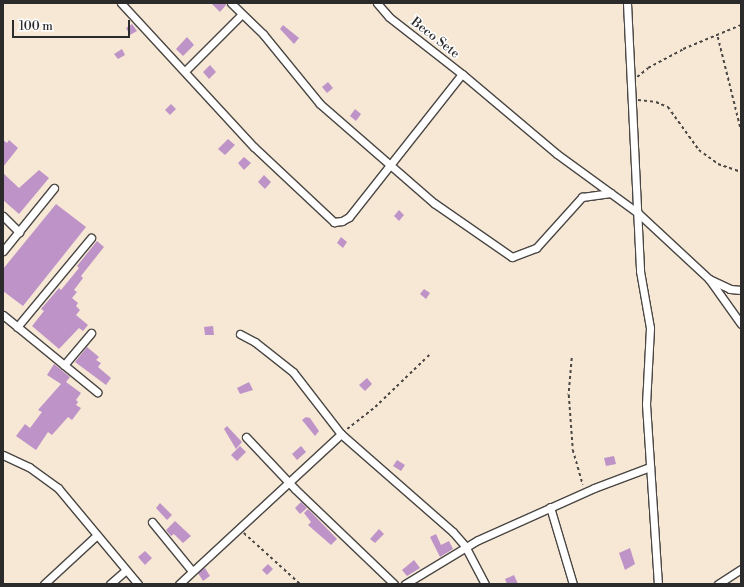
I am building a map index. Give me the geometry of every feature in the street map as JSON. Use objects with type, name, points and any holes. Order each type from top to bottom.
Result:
[{"type":"street","points":[[121,3],[285,179],[334,222],[342,221],[350,216],[390,163],[462,74]]},
{"type":"street","points":[[231,3],[263,34],[311,96],[390,163],[434,203],[512,257],[536,248],[582,197],[611,193]]},
{"type":"street","name":"Beco Sete","points":[[378,3],[389,17],[462,74],[557,154],[638,213],[709,279]]},
{"type":"street","points":[[627,3],[640,271],[650,334],[646,389],[658,584]]},
{"type":"street","points":[[185,71],[242,14]]},
{"type":"street","points":[[3,251],[54,188]]},
{"type":"street","points":[[3,216],[19,232]]},
{"type":"street","points":[[17,327],[90,238]]},
{"type":"street","points":[[709,279],[730,289],[741,290]]},
{"type":"street","points":[[709,279],[741,324]]},
{"type":"street","points":[[3,315],[97,392]]},
{"type":"street","points":[[64,365],[91,333]]},
{"type":"street","points":[[240,334],[256,342],[293,372],[341,434],[453,532],[466,546],[486,584]]},
{"type":"street","points":[[179,584],[341,434]]},
{"type":"street","points":[[246,437],[288,482],[394,584]]},
{"type":"street","points":[[3,455],[29,467],[53,484],[138,584]]},
{"type":"street","points":[[405,584],[466,546],[550,507],[650,467]]},
{"type":"street","points":[[550,507],[573,584]]},
{"type":"street","points":[[152,522],[192,571]]},
{"type":"street","points":[[44,584],[97,535]]},
{"type":"street","points":[[718,584],[741,568]]},
{"type":"street","points":[[110,584],[126,570]]},
{"type":"path","points":[[631,82],[648,68],[683,49],[718,36],[741,25]]},
{"type":"path","points":[[718,36],[741,130]]},
{"type":"path","points":[[632,100],[656,102],[668,107],[699,150],[718,164],[741,172]]},
{"type":"path","points":[[341,434],[375,407],[429,355]]},
{"type":"path","points":[[572,358],[569,395],[573,450],[586,492]]},
{"type":"path","points":[[238,528],[300,584]]},
{"type":"building","points":[[211,3],[226,3],[226,5],[220,12]]},
{"type":"building","points":[[132,24],[137,31],[130,35],[126,28]]},
{"type":"building","points":[[283,25],[299,38],[294,44],[280,29]]},
{"type":"building","points":[[187,37],[194,45],[183,56],[176,49]]},
{"type":"building","points":[[122,49],[125,55],[118,59],[114,54]]},
{"type":"building","points":[[210,65],[216,72],[209,79],[203,72]]},
{"type":"building","points":[[328,82],[333,88],[327,93],[322,87]]},
{"type":"building","points":[[171,104],[176,109],[170,115],[165,110]]},
{"type":"building","points":[[355,109],[361,114],[356,121],[350,116]]},
{"type":"building","points":[[228,139],[235,145],[225,155],[218,149]]},
{"type":"building","points":[[3,140],[7,143],[9,140],[18,148],[3,167]]},
{"type":"building","points":[[244,157],[251,163],[244,170],[238,163]]},
{"type":"building","points":[[39,170],[49,178],[19,214],[3,200],[3,173],[19,188]]},
{"type":"building","points":[[264,175],[271,182],[265,189],[258,182]]},
{"type":"building","points":[[56,204],[86,227],[23,306],[3,291],[3,269]]},
{"type":"building","points":[[399,210],[404,215],[399,221],[394,216]]},
{"type":"building","points":[[341,237],[347,242],[343,248],[337,243]]},
{"type":"building","points":[[97,241],[104,247],[81,276],[83,278],[74,290],[77,292],[72,298],[78,303],[76,306],[80,310],[76,315],[88,325],[83,331],[79,328],[59,349],[32,326],[44,311],[41,309],[59,288],[61,290],[79,268],[77,266]]},
{"type":"building","points":[[424,289],[430,293],[426,299],[420,294]]},
{"type":"building","points":[[213,326],[214,335],[205,335],[204,327]]},
{"type":"building","points":[[87,347],[99,357],[96,360],[101,363],[98,367],[111,378],[106,385],[75,362]]},
{"type":"building","points":[[54,364],[70,377],[66,382],[81,393],[76,400],[78,402],[76,405],[81,408],[72,420],[68,417],[52,435],[48,432],[36,450],[16,436],[25,424],[30,428],[42,412],[38,410],[61,384],[47,375]]},
{"type":"building","points":[[367,378],[372,384],[365,391],[359,385]]},
{"type":"building","points":[[249,382],[253,390],[240,394],[237,388]]},
{"type":"building","points":[[306,417],[310,418],[319,431],[315,436],[302,420]]},
{"type":"building","points":[[227,426],[242,442],[236,449],[224,429]]},
{"type":"building","points":[[240,446],[246,452],[237,461],[231,455]]},
{"type":"building","points":[[301,446],[306,452],[297,460],[292,454]]},
{"type":"building","points":[[614,456],[616,464],[606,466],[604,458]]},
{"type":"building","points":[[397,460],[405,465],[401,471],[393,466]]},
{"type":"building","points":[[301,502],[307,508],[300,514],[295,508]]},
{"type":"building","points":[[160,503],[172,515],[167,520],[156,508]]},
{"type":"building","points":[[308,509],[337,539],[331,545],[308,525],[311,522],[304,513]]},
{"type":"building","points":[[175,521],[191,536],[183,543],[174,534],[171,536],[166,530]]},
{"type":"building","points":[[379,529],[384,534],[375,543],[370,539]]},
{"type":"building","points":[[436,534],[441,545],[449,541],[453,549],[440,557],[430,537]]},
{"type":"building","points":[[630,548],[635,564],[625,570],[619,553]]},
{"type":"building","points":[[145,551],[152,558],[145,565],[138,557]]},
{"type":"building","points":[[414,560],[420,568],[407,576],[402,570]]},
{"type":"building","points":[[268,564],[273,569],[267,575],[262,570]]},
{"type":"building","points":[[205,568],[210,576],[203,581],[198,573]]},
{"type":"building","points":[[514,575],[518,584],[507,584],[505,579]]}]
